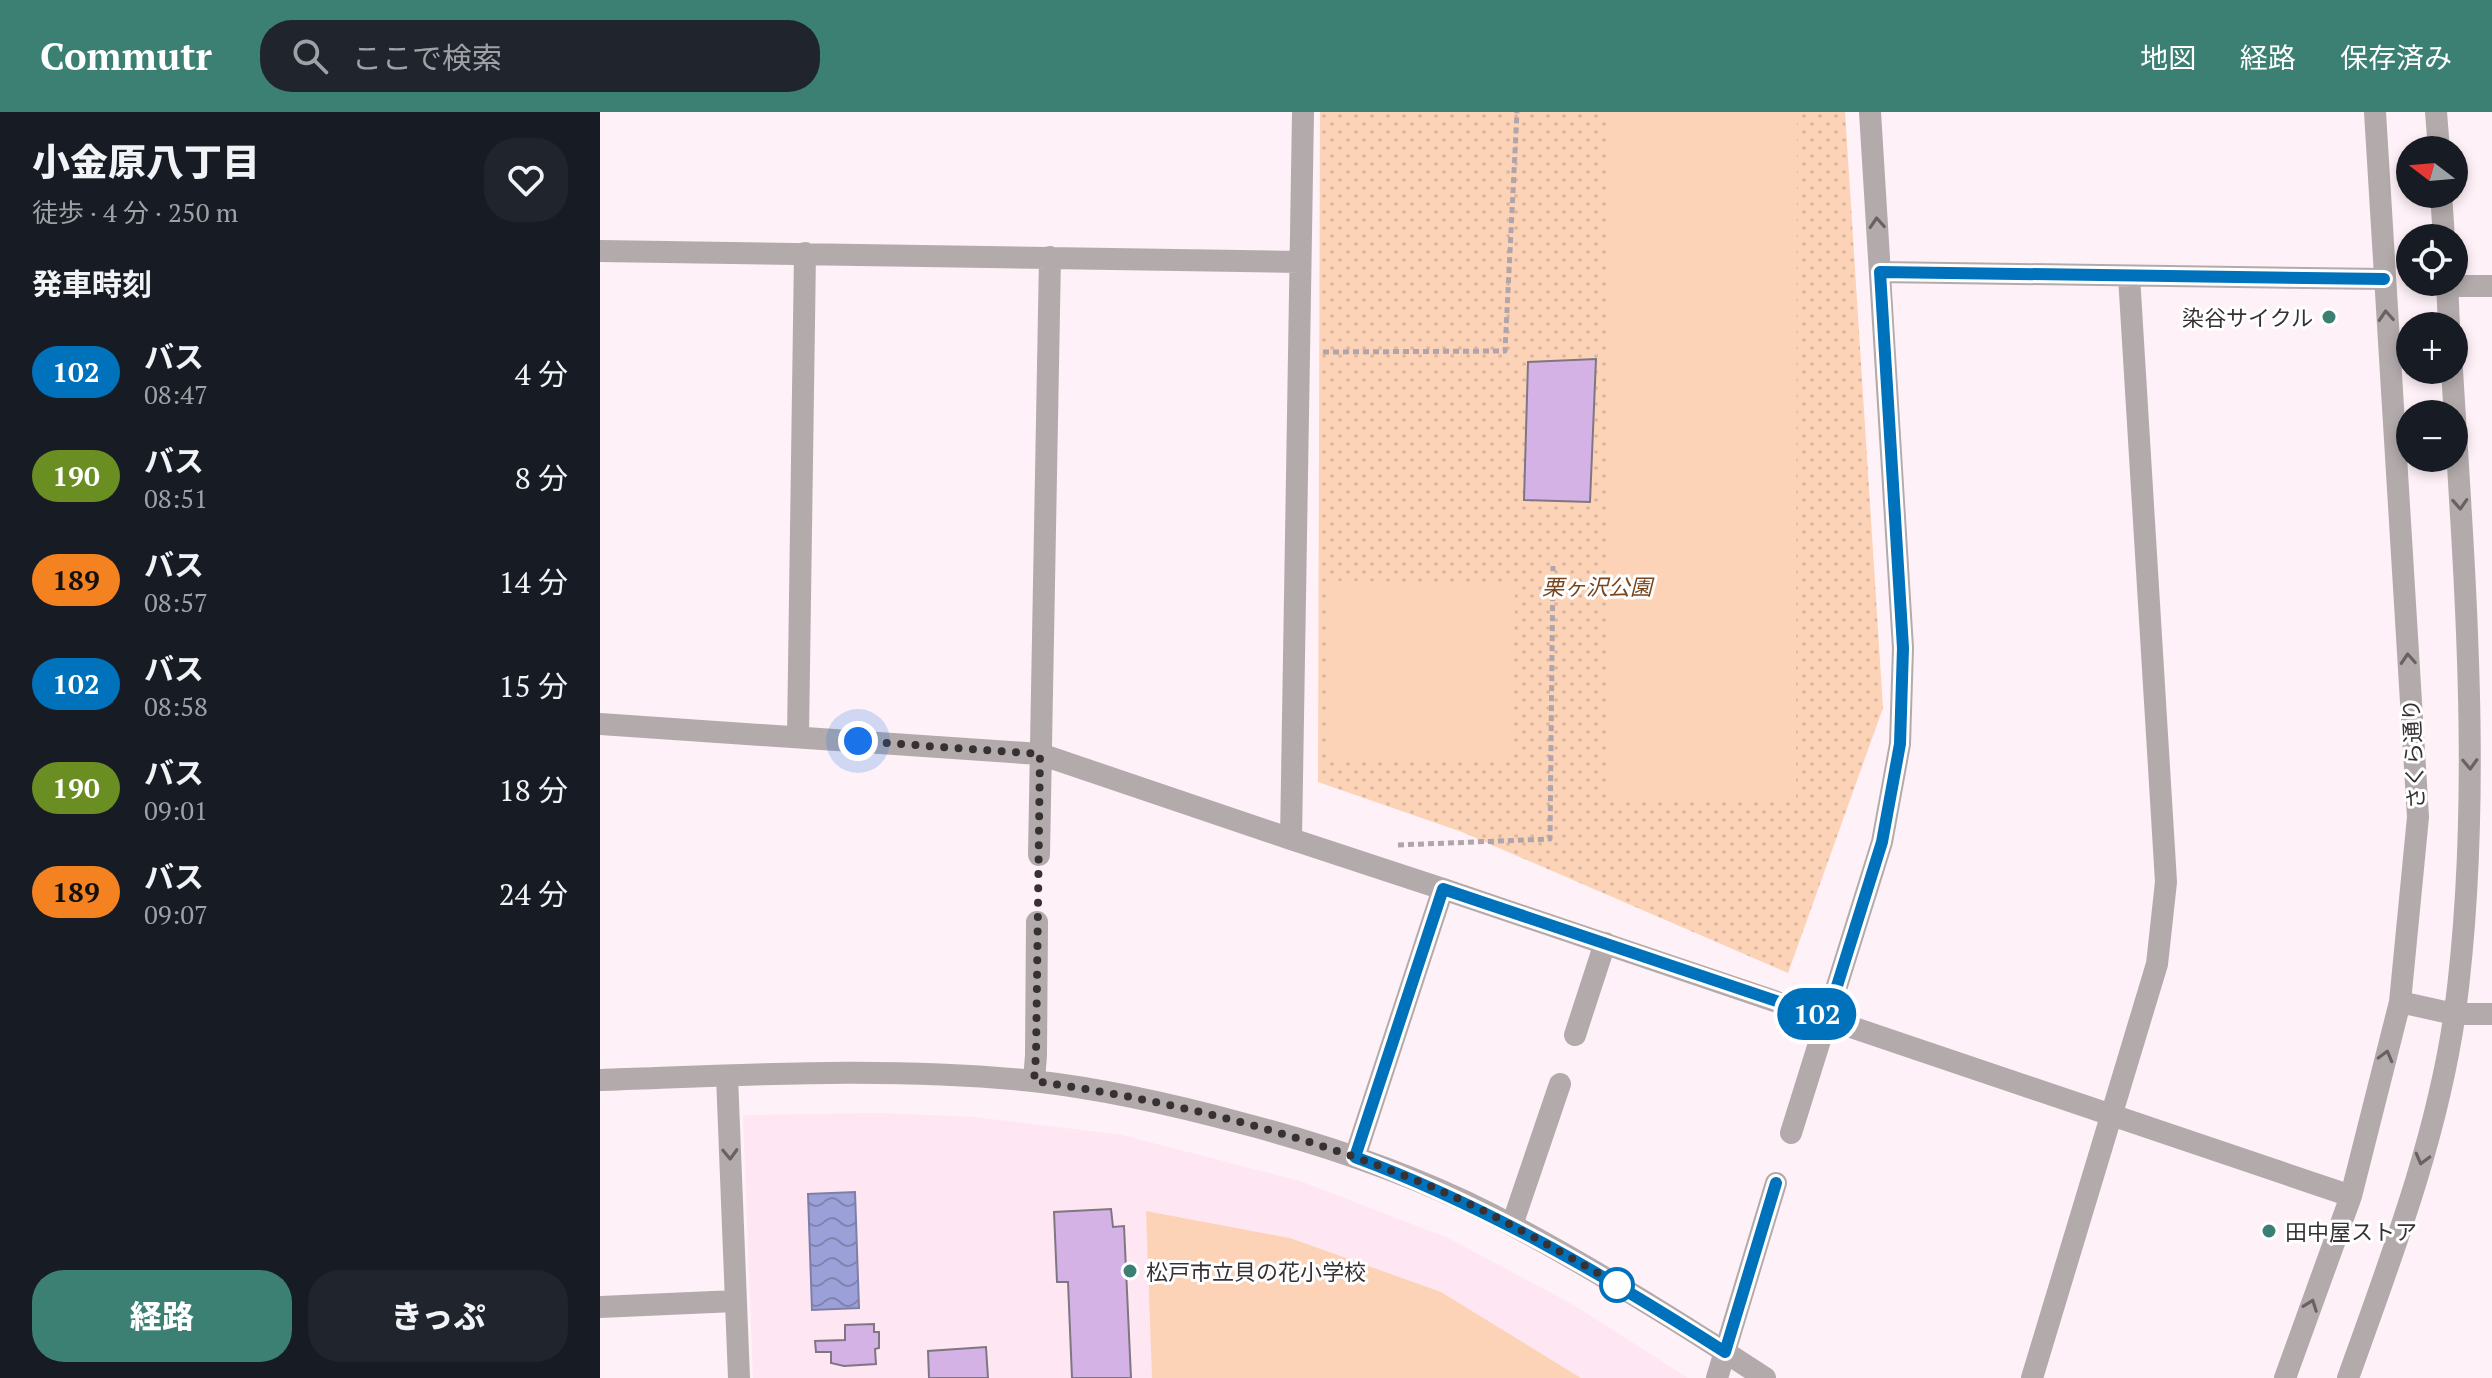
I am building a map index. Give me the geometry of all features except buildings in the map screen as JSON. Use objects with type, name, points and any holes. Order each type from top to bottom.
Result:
[{"type":"street","points":[[1291,839],[1303,112]]},
{"type":"street","points":[[1791,1133],[1882,842],[1900,744],[1903,648],[1870,112]]},
{"type":"street","name":"さくら通り","points":[[2285,1378],[2351,1196],[2400,1002],[2418,817],[2375,112]]},
{"type":"street","points":[[2436,112],[2438,136]]},
{"type":"street","points":[[600,251],[1300,262]]},
{"type":"street","points":[[798,737],[805,253]]},
{"type":"street","points":[[1039,855],[1050,257]]},
{"type":"street","points":[[1880,272],[2384,279]]},
{"type":"street","points":[[2032,1378],[2157,964],[2166,882],[2129,276]]},
{"type":"street","points":[[2468,285],[2492,286]]},
{"type":"street","points":[[2348,1378],[2409,1208],[2435,1113],[2454,1014],[2466,911],[2471,798],[2463,550],[2453,384]]},
{"type":"street","points":[[600,724],[1040,754],[2351,1196]]},
{"type":"street","points":[[1355,1157],[1443,889]]},
{"type":"street","points":[[1034,1081],[1037,922]]},
{"type":"street","points":[[1575,1035],[1605,943]]},
{"type":"street","points":[[2400,1002],[2454,1014],[2492,1014]]},
{"type":"street","points":[[600,1080],[931,1073],[1034,1081],[1169,1103],[1284,1134],[1427,1184],[1512,1225],[1624,1288],[1765,1378]]},
{"type":"street","points":[[727,1076],[739,1378]]},
{"type":"street","points":[[1512,1225],[1560,1084]]},
{"type":"street","points":[[1717,1378],[1776,1183]]},
{"type":"street","points":[[600,1307],[735,1301]]},
{"type":"path","points":[[1298,352],[1505,351],[1517,112]]},
{"type":"path","points":[[1358,861],[1379,846],[1550,839],[1553,566]]},
{"type":"shaded area","name":"松戸市立貝の花小学校","points":[[881,1113],[974,1117],[1122,1135],[1300,1181],[1448,1238],[1572,1304],[1688,1378],[753,1378],[743,1115]]},
{"type":"green space","name":"栗ヶ沢公園","points":[[1320,112],[1845,112],[1883,708],[1788,973],[1462,832],[1318,782]]},
{"type":"green space","points":[[1607,112],[1797,112],[1796,802],[1606,802]]},
{"type":"green space","points":[[1329,581],[1515,583],[1512,762],[1326,760]]},
{"type":"green space","points":[[1146,1211],[1290,1238],[1441,1292],[1581,1378],[1152,1378]]},
{"type":"water","points":[[855,1192],[859,1308],[812,1310],[808,1194]]},
{"type":"bus line","name":"102","points":[[1776,1183],[1725,1352],[1624,1288],[1487,1212],[1427,1184],[1355,1157],[1443,889],[1827,1018],[1882,842],[1900,744],[1903,648],[1880,272],[2384,279]]},
{"type":"place","name":"染谷サイクル","points":[[2329,317]]},
{"type":"place","name":"田中屋ストア","points":[[2269,1231]]},
{"type":"place","name":"松戸市立貝の花小学校","points":[[1130,1271]]},
{"type":"route","points":[[858,741],[1040,754],[1034,1081],[1169,1103],[1355,1157],[1427,1184],[1487,1212],[1624,1288],[1617,1285]]}]
